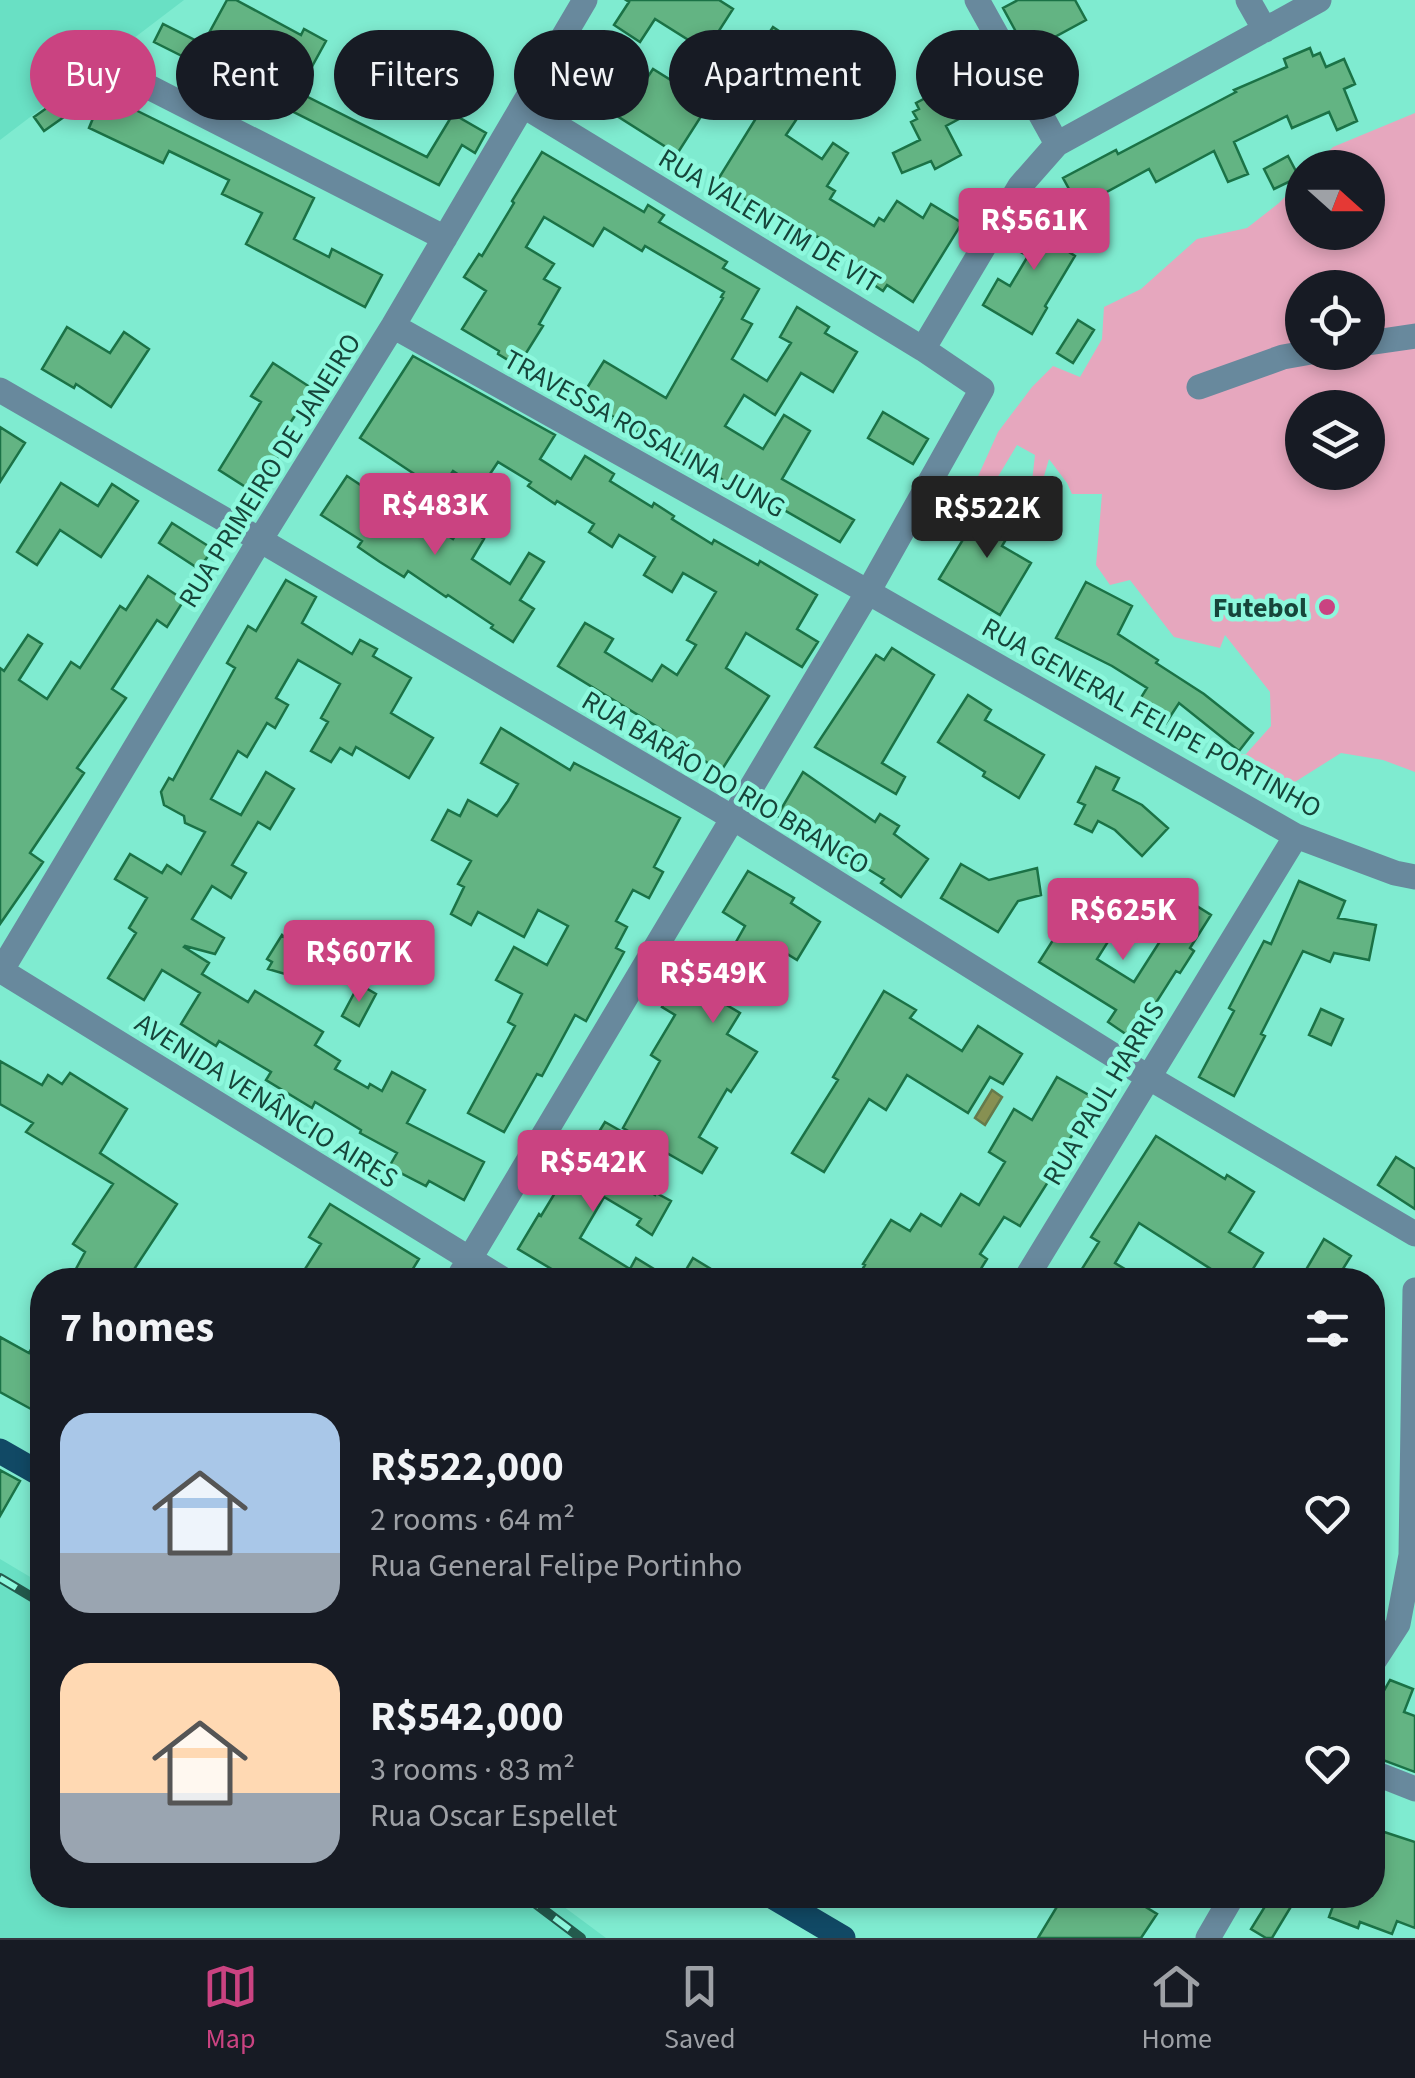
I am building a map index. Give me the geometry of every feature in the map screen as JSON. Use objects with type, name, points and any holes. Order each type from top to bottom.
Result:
[{"type":"main road","points":[[0,1450],[30,1468]]},
{"type":"main road","points":[[792,1908],[843,1938]]},
{"type":"street","name":"RUA PRIMEIRO DE JANEIRO","points":[[568,30],[585,0]]},
{"type":"street","points":[[977,0],[1057,144]]},
{"type":"street","points":[[1248,0],[1265,30]]},
{"type":"street","points":[[923,349],[1020,186],[1057,144],[1319,0]]},
{"type":"street","points":[[156,91],[444,238]]},
{"type":"street","name":"RUA PRIMEIRO DE JANEIRO","points":[[1,970],[516,120]]},
{"type":"street","name":"RUA VALENTIM DE VIT","points":[[547,120],[923,349],[982,390],[868,592]]},
{"type":"street","name":"TRAVESSA ROSALINA JUNG","points":[[393,326],[868,592]]},
{"type":"street","points":[[1385,340],[1415,336]]},
{"type":"street","points":[[1199,386],[1285,357]]},
{"type":"street","name":"RUA BARÃO DO RIO BRANCO","points":[[0,390],[733,818],[1148,1076],[1415,1234]]},
{"type":"street","points":[[464,1268],[868,592]]},
{"type":"street","name":"RUA GENERAL FELIPE PORTINHO","points":[[868,592],[1296,836],[1395,873],[1415,876]]},
{"type":"street","name":"RUA PAUL HARRIS","points":[[1031,1268],[1296,836]]},
{"type":"street","name":"AVENIDA VENÂNCIO AIRES","points":[[1,970],[460,1268]]},
{"type":"street","points":[[1385,1644],[1398,1624],[1410,1555],[1415,1290]]},
{"type":"street","points":[[1385,1777],[1415,1789]]},
{"type":"street","points":[[1208,1938],[1225,1908]]},
{"type":"shaded area","points":[[0,0],[184,0],[145,30],[30,30],[30,117],[0,140]]},
{"type":"shaded area","points":[[1415,113],[1415,772],[1383,760],[1341,753],[1279,792],[1228,762],[1236,754],[1246,754],[1271,726],[1270,692],[1225,635],[1220,648],[1174,637],[1130,580],[1110,585],[1096,565],[1102,494],[1072,494],[1049,459],[1042,483],[1048,503],[1031,490],[1035,455],[1017,445],[996,480],[975,483],[998,432],[1032,387],[1053,366],[1080,377],[1102,339],[1104,307],[1141,289],[1197,239],[1247,228],[1285,197],[1285,250],[1385,250],[1385,150],[1330,150]]},
{"type":"shaded area","points":[[992,1090],[1002,1097],[985,1125],[975,1118]]},
{"type":"shaded area","points":[[0,1559],[30,1577],[30,1908],[566,1908],[606,1938],[0,1938]]},
{"type":"building","points":[[227,0],[236,0],[292,30],[211,30]]},
{"type":"building","points":[[626,0],[719,0],[733,9],[720,30],[673,30],[655,19],[648,30],[622,30],[614,25],[629,2]]},
{"type":"building","points":[[1018,0],[1075,0],[1086,20],[1068,30],[1015,30],[1003,8]]},
{"type":"building","points":[[163,24],[176,30],[176,53],[156,43]]},
{"type":"building","points":[[314,34],[326,41],[314,63]]},
{"type":"building","points":[[1310,48],[1313,56],[1320,53],[1326,67],[1344,59],[1355,84],[1344,89],[1357,121],[1337,130],[1329,112],[1292,128],[1287,116],[1234,142],[1248,174],[1228,182],[1214,151],[1156,182],[1149,169],[1079,207],[1063,178],[1287,67],[1284,59]]},
{"type":"building","points":[[653,69],[669,79],[669,120],[699,120],[677,154],[623,120],[649,120],[649,75]]},
{"type":"building","points":[[314,100],[334,110],[334,120],[354,120],[427,157],[449,120],[463,120],[486,133],[475,153],[462,145],[439,185],[309,120],[314,120]]},
{"type":"building","points":[[36,120],[60,120],[44,131]]},
{"type":"building","points":[[92,120],[156,120],[314,198],[294,239],[329,257],[332,249],[382,275],[365,307],[246,244],[262,213],[222,194],[229,180],[169,151],[163,163],[89,128]]},
{"type":"building","points":[[755,120],[796,120],[786,135],[822,159],[833,143],[848,153],[827,186],[835,191],[830,199],[874,226],[879,218],[884,221],[897,201],[923,218],[931,204],[962,223],[913,302],[887,285],[883,291],[862,277],[866,272],[822,244],[824,241],[775,211],[771,216],[717,181]]},
{"type":"building","points":[[957,120],[946,126],[961,155],[935,169],[931,161],[902,173],[893,153],[920,140],[911,122]]},
{"type":"building","points":[[542,152],[644,212],[648,205],[664,215],[659,222],[727,262],[723,268],[759,289],[742,319],[752,324],[732,359],[767,381],[791,343],[780,337],[797,307],[829,327],[825,333],[857,352],[833,392],[801,373],[775,415],[744,395],[725,426],[763,449],[784,415],[810,431],[782,479],[854,520],[840,542],[756,494],[753,499],[669,446],[668,449],[613,420],[582,396],[604,361],[666,398],[723,298],[724,292],[645,246],[642,251],[604,228],[593,246],[544,217],[526,247],[554,264],[544,279],[560,288],[539,324],[543,326],[518,366],[462,329],[486,291],[464,277],[479,254],[482,256]]},
{"type":"building","points":[[1285,158],[1285,184],[1274,189],[1264,169]]},
{"type":"building","points":[[1042,204],[1062,217],[1053,222],[1072,233],[1063,248],[1075,256],[1032,334],[983,305],[998,279],[1010,286],[1028,256],[1019,251],[1025,242],[1021,240]]},
{"type":"building","points":[[1078,320],[1094,330],[1073,363],[1057,353]]},
{"type":"building","points":[[67,327],[110,353],[124,332],[149,349],[111,407],[76,384],[74,388],[42,369]]},
{"type":"building","points":[[413,356],[555,435],[540,459],[571,479],[585,456],[614,474],[610,481],[652,507],[654,503],[712,544],[714,540],[758,565],[760,561],[817,595],[797,629],[818,642],[802,667],[746,633],[726,668],[769,696],[721,771],[695,755],[692,758],[666,739],[669,734],[558,666],[585,623],[613,639],[605,652],[652,681],[662,665],[677,675],[696,645],[687,640],[716,592],[683,573],[672,592],[644,575],[655,557],[619,535],[612,547],[589,532],[594,524],[557,501],[555,504],[528,486],[531,482],[498,462],[480,489],[453,471],[440,491],[360,438]]},
{"type":"building","points":[[273,363],[313,389],[284,432],[291,437],[255,493],[219,470],[261,402],[251,396]]},
{"type":"building","points":[[883,412],[928,439],[913,464],[868,438]]},
{"type":"building","points":[[0,427],[25,443],[0,482]]},
{"type":"building","points":[[347,476],[377,496],[374,501],[420,530],[423,525],[432,530],[434,527],[453,539],[462,525],[484,539],[472,559],[510,584],[529,553],[544,562],[520,600],[534,609],[513,642],[448,595],[408,571],[404,577],[380,562],[358,547],[362,541],[321,515]]},
{"type":"building","points":[[61,483],[98,506],[112,484],[138,501],[101,557],[60,530],[37,565],[17,552]]},
{"type":"building","points":[[987,500],[1018,519],[1002,546],[1031,563],[1000,615],[939,579]]},
{"type":"building","points":[[172,523],[213,549],[199,569],[159,543]]},
{"type":"building","points":[[148,576],[184,600],[167,627],[157,620],[112,689],[126,698],[77,768],[84,773],[30,853],[43,862],[0,924],[0,668],[4,671],[28,635],[42,644],[19,680],[47,699],[71,662],[80,668],[120,606],[126,610]]},
{"type":"building","points":[[286,580],[316,597],[302,623],[352,654],[360,640],[377,649],[373,656],[411,678],[391,713],[433,738],[409,778],[356,747],[352,755],[340,748],[331,762],[311,751],[328,722],[321,718],[340,684],[298,660],[276,698],[288,705],[275,728],[267,723],[247,757],[238,751],[211,799],[241,815],[266,772],[294,789],[270,829],[258,822],[232,865],[246,873],[231,898],[212,886],[192,919],[224,938],[215,954],[184,947],[209,963],[202,974],[248,1002],[255,991],[323,1032],[315,1045],[340,1061],[335,1069],[368,1088],[370,1084],[382,1091],[392,1072],[425,1090],[407,1123],[484,1162],[464,1200],[429,1181],[426,1186],[389,1167],[397,1153],[315,1102],[312,1108],[266,1080],[271,1072],[181,1024],[200,993],[162,970],[144,1000],[108,978],[136,933],[129,928],[147,898],[115,879],[130,854],[162,873],[167,865],[181,874],[205,832],[185,823],[184,816],[164,805],[161,792],[169,778],[173,780],[235,668],[227,663],[248,626],[256,631]]},
{"type":"building","points":[[1086,582],[1132,606],[1118,634],[1253,733],[1239,751],[1179,703],[1166,723],[1137,704],[1147,688],[1056,638]]},
{"type":"building","points":[[892,648],[934,675],[882,763],[905,777],[896,794],[815,747],[876,655],[884,660]]},
{"type":"building","points":[[968,695],[991,710],[985,720],[1044,755],[1019,798],[938,742]]},
{"type":"building","points":[[501,728],[570,770],[574,763],[680,818],[654,867],[663,872],[649,898],[633,890],[616,921],[627,927],[616,948],[624,952],[586,1021],[575,1015],[542,1076],[537,1074],[504,1132],[468,1113],[515,1026],[508,1022],[522,994],[496,980],[514,947],[547,965],[568,926],[538,910],[524,937],[478,912],[471,925],[451,914],[464,887],[458,884],[471,861],[432,840],[448,810],[460,816],[468,800],[497,816],[508,801],[518,784],[481,763]]},
{"type":"building","points":[[1096,767],[1119,778],[1113,790],[1142,805],[1168,828],[1142,856],[1115,830],[1098,821],[1092,832],[1075,824],[1085,805],[1078,802]]},
{"type":"building","points":[[803,772],[875,822],[880,814],[899,826],[894,834],[928,859],[901,897],[881,883],[884,879],[832,847],[828,853],[812,844],[815,838],[777,816]]},
{"type":"building","points":[[961,864],[989,880],[1037,868],[1041,895],[1018,901],[998,932],[941,898]]},
{"type":"building","points":[[748,871],[794,898],[791,903],[820,922],[797,960],[784,952],[771,973],[746,957],[720,1001],[740,1013],[727,1034],[757,1052],[731,1092],[727,1089],[699,1137],[717,1148],[702,1173],[623,1128],[660,1061],[651,1055],[675,1015],[662,1007],[680,977],[688,982],[715,948],[728,956],[745,926],[723,912]]},
{"type":"building","points":[[1299,881],[1345,901],[1338,918],[1376,925],[1369,960],[1334,953],[1330,962],[1303,951],[1234,1096],[1199,1077],[1234,1011],[1229,1008],[1264,941],[1271,944]]},
{"type":"building","points":[[1184,898],[1211,915],[1190,948],[1194,951],[1180,973],[1176,971],[1133,1039],[1108,1022],[1116,1010],[1039,962],[1076,904],[1116,929],[1097,959],[1134,982]]},
{"type":"building","points":[[282,935],[312,962],[311,973],[302,979],[268,969],[272,962],[267,959]]},
{"type":"building","points":[[359,984],[376,994],[359,1026],[342,1016]]},
{"type":"building","points":[[884,991],[916,1010],[910,1018],[962,1051],[978,1026],[1022,1054],[1003,1084],[990,1077],[968,1113],[907,1075],[886,1110],[869,1099],[824,1172],[792,1153],[838,1080],[833,1077]]},
{"type":"building","points":[[1321,1009],[1343,1019],[1331,1045],[1309,1035]]},
{"type":"building","points":[[0,1061],[42,1085],[48,1075],[62,1084],[70,1073],[127,1109],[100,1153],[177,1204],[135,1268],[76,1268],[85,1252],[73,1244],[113,1184],[26,1132],[33,1123],[0,1104]]},
{"type":"building","points":[[1057,1077],[1094,1098],[1068,1142],[1072,1144],[1020,1226],[1004,1217],[980,1254],[987,1259],[981,1268],[863,1268],[891,1220],[910,1231],[921,1214],[941,1226],[961,1194],[979,1205],[1005,1162],[989,1152],[1014,1109],[1032,1120]]},
{"type":"building","points":[[605,1122],[633,1138],[614,1170],[671,1201],[652,1235],[637,1225],[641,1219],[604,1197],[580,1238],[628,1268],[550,1268],[518,1249],[581,1150],[586,1153]]},
{"type":"building","points":[[1156,1136],[1225,1179],[1227,1175],[1254,1192],[1229,1232],[1263,1253],[1254,1268],[1209,1268],[1139,1223],[1115,1263],[1123,1268],[1083,1268],[1099,1242],[1091,1237]]},
{"type":"building","points":[[1396,1157],[1415,1169],[1415,1209],[1378,1185]]},
{"type":"building","points":[[330,1204],[419,1259],[413,1268],[306,1268],[321,1244],[309,1237]]},
{"type":"building","points":[[1324,1239],[1351,1256],[1344,1268],[1307,1268]]},
{"type":"building","points":[[636,1258],[652,1268],[631,1268]]},
{"type":"building","points":[[693,1258],[709,1268],[687,1268]]},
{"type":"building","points":[[0,1337],[29,1353],[30,1408],[0,1392]]},
{"type":"building","points":[[0,1470],[20,1481],[0,1516]]},
{"type":"building","points":[[1390,1680],[1413,1689],[1404,1712],[1415,1716],[1415,1772],[1385,1761],[1385,1689]]},
{"type":"building","points":[[1385,1832],[1415,1842],[1415,1928],[1397,1921],[1392,1934],[1360,1922],[1358,1928],[1329,1917],[1332,1908],[1385,1908]]},
{"type":"building","points":[[1056,1908],[1147,1908],[1157,1914],[1141,1938],[1038,1938]]},
{"type":"building","points":[[1264,1908],[1290,1908],[1272,1938],[1251,1929]]},
{"type":"railway","points":[[0,1578],[30,1596]]},
{"type":"railway","points":[[541,1908],[581,1938]]},
{"type":"place","name":"Futebol","points":[[1327,607]]}]
